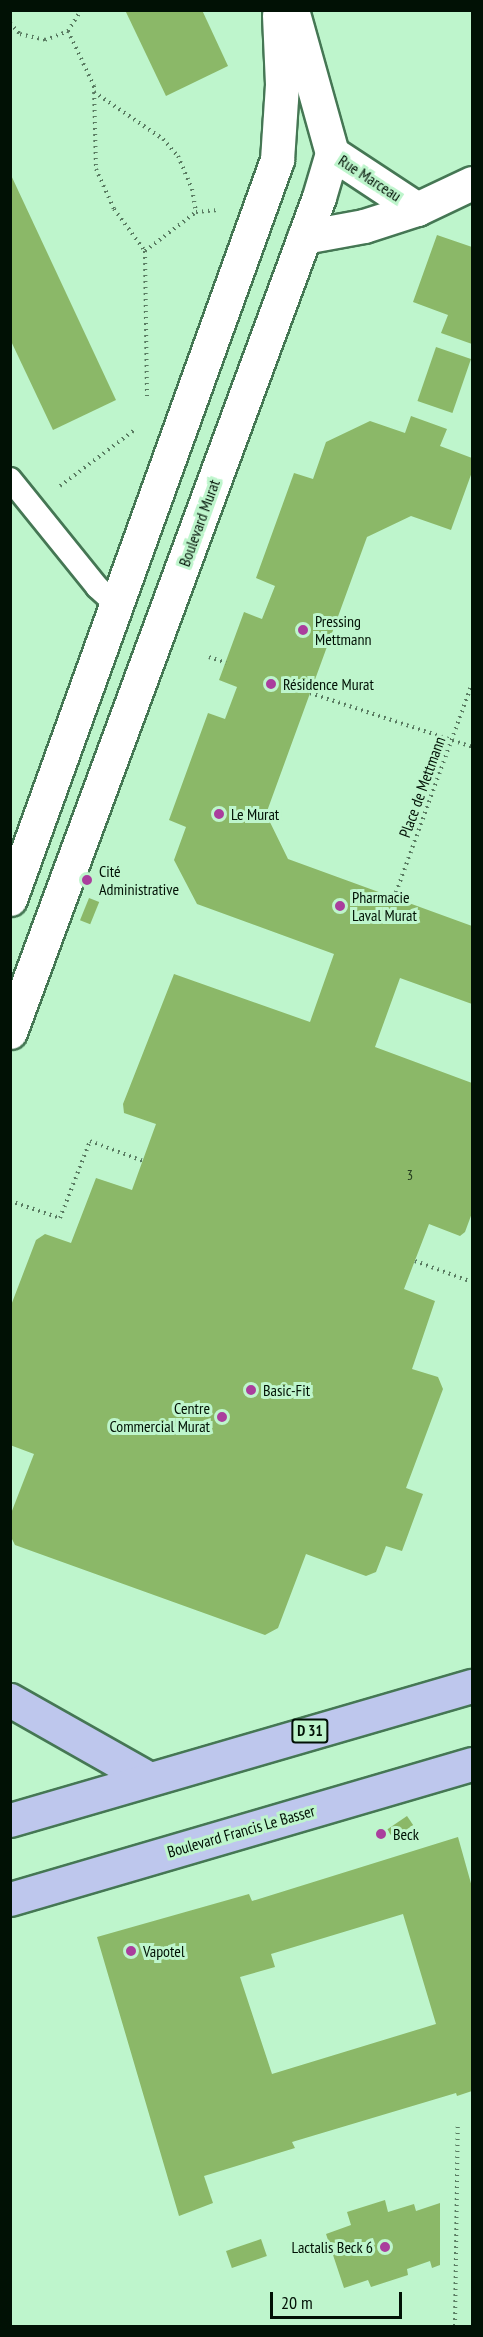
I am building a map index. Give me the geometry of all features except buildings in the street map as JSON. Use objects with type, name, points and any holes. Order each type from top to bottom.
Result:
[{"type":"main road","name":"D 31","points":[[10,1820],[148,1778],[472,1686]]},
{"type":"main road","points":[[10,1700],[148,1778]]},
{"type":"main road","name":"Boulevard Francis Le Basser","points":[[10,1899],[472,1764]]},
{"type":"street","points":[[10,899],[277,160],[282,84],[278,10]]},
{"type":"street","points":[[292,10],[332,153]]},
{"type":"street","name":"Rue Marceau","points":[[332,153],[417,209],[472,183]]},
{"type":"street","name":"Boulevard Murat","points":[[10,1032],[304,237],[332,153]]},
{"type":"street","points":[[304,237],[364,226],[417,209]]},
{"type":"lane","points":[[10,479],[97,587],[117,604]]},
{"type":"path","points":[[11,24],[20,34],[45,40],[58,38],[68,31],[81,10]]},
{"type":"path","points":[[68,31],[94,86],[96,169],[114,209],[145,250],[147,399]]},
{"type":"path","points":[[94,92],[163,139],[178,156],[192,189],[196,212]]},
{"type":"path","points":[[145,250],[196,212],[262,206]]},
{"type":"path","points":[[33,506],[143,423]]},
{"type":"path","points":[[209,657],[226,663]]},
{"type":"path","name":"Place de Mettmann","points":[[394,898],[472,684]]},
{"type":"path","points":[[310,693],[472,747]]},
{"type":"path","points":[[10,1201],[60,1218],[90,1141],[143,1161]]},
{"type":"path","points":[[415,1261],[472,1282]]},
{"type":"path","points":[[455,2326],[458,2123]]},
{"type":"place","name":"Pressing Mettmann","points":[[303,630]]},
{"type":"place","name":"Résidence Murat","points":[[271,684]]},
{"type":"place","name":"Le Murat","points":[[219,814]]},
{"type":"place","name":"Cité Administrative","points":[[87,880]]},
{"type":"place","name":"Pharmacie Laval Murat","points":[[340,906]]},
{"type":"place","name":"Basic-Fit","points":[[251,1390]]},
{"type":"place","name":"Centre Commercial Murat","points":[[222,1417]]},
{"type":"place","name":"Beck","points":[[381,1834]]},
{"type":"place","name":"Vapotel","points":[[131,1951]]},
{"type":"place","name":"Lactalis Beck 6","points":[[385,2247]]}]
